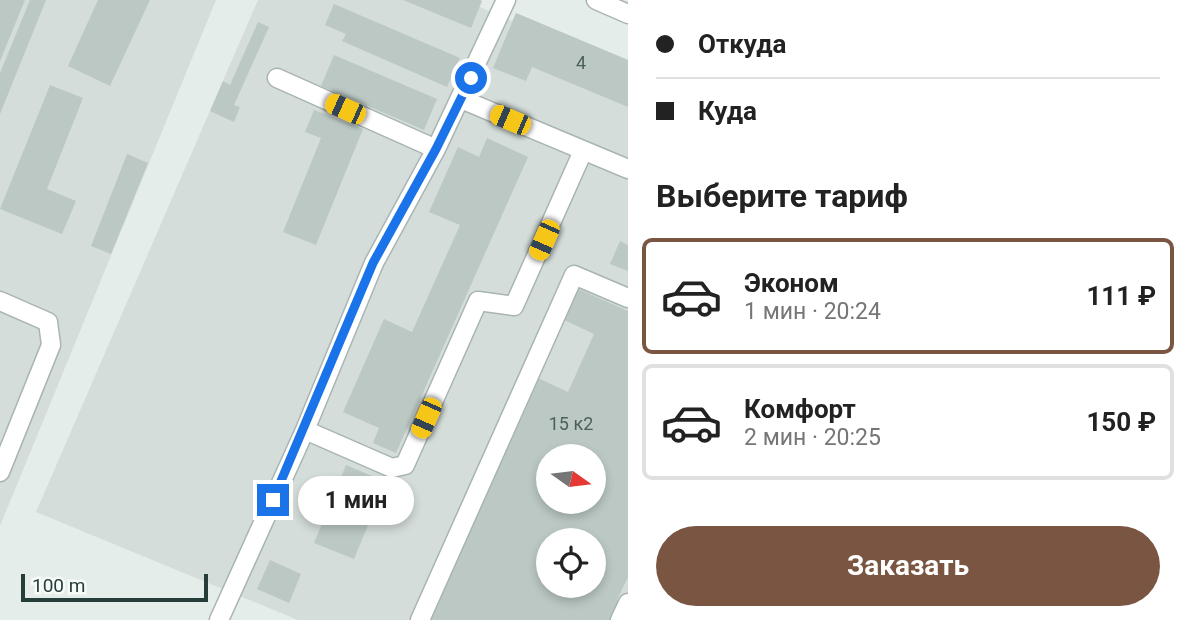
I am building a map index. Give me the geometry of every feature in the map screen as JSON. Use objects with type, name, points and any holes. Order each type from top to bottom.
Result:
[{"type":"street","points":[[219,620],[305,430],[373,263],[436,149],[506,0]]},
{"type":"street","points":[[596,0],[627,11]]},
{"type":"street","points":[[277,78],[436,149]]},
{"type":"street","points":[[461,99],[628,169]]},
{"type":"street","points":[[305,430],[392,468],[405,465],[478,301],[514,306],[583,151]]},
{"type":"street","points":[[420,620],[574,275],[628,298]]},
{"type":"street","points":[[0,301],[48,322],[51,345],[0,472]]},
{"type":"street","points":[[620,620],[628,603]]},
{"type":"shaded area","points":[[0,0],[216,0],[0,526]]},
{"type":"shaded area","points":[[258,0],[480,0],[480,7],[512,21],[516,13],[628,60],[628,620],[298,620],[36,512]]},
{"type":"building","points":[[0,0],[25,0],[0,61]]},
{"type":"building","points":[[30,0],[46,0],[0,114],[0,73]]},
{"type":"building","points":[[98,0],[150,0],[110,86],[68,66]]},
{"type":"building","points":[[403,0],[480,0],[482,1],[471,28]]},
{"type":"building","points":[[334,4],[460,58],[447,87],[342,41],[346,34],[325,25]]},
{"type":"building","points":[[516,13],[628,60],[628,107],[532,67],[526,81],[493,68]]},
{"type":"building","points":[[258,22],[269,27],[234,105],[240,107],[234,122],[210,111],[223,81],[230,85]]},
{"type":"building","points":[[334,55],[437,99],[424,130],[321,86]]},
{"type":"building","points":[[50,85],[83,98],[47,189],[76,201],[62,234],[0,209]]},
{"type":"building","points":[[314,110],[363,129],[316,245],[283,232],[321,138],[305,132]]},
{"type":"building","points":[[487,138],[528,157],[396,453],[373,443],[379,428],[343,412],[384,319],[412,332],[460,225],[429,212],[458,147],[479,157]]},
{"type":"building","points":[[127,154],[148,163],[111,254],[91,246]]},
{"type":"building","points":[[620,241],[628,245],[628,271],[610,264]]},
{"type":"building","points":[[576,288],[628,311],[628,577],[617,600],[628,605],[622,620],[427,620],[536,377],[568,392],[594,334],[562,319]]},
{"type":"building","points":[[346,465],[386,482],[354,559],[314,543]]},
{"type":"building","points":[[270,560],[301,574],[289,603],[257,589]]},
{"type":"route","points":[[273,500],[305,430],[373,263],[436,149],[471,78]]}]
